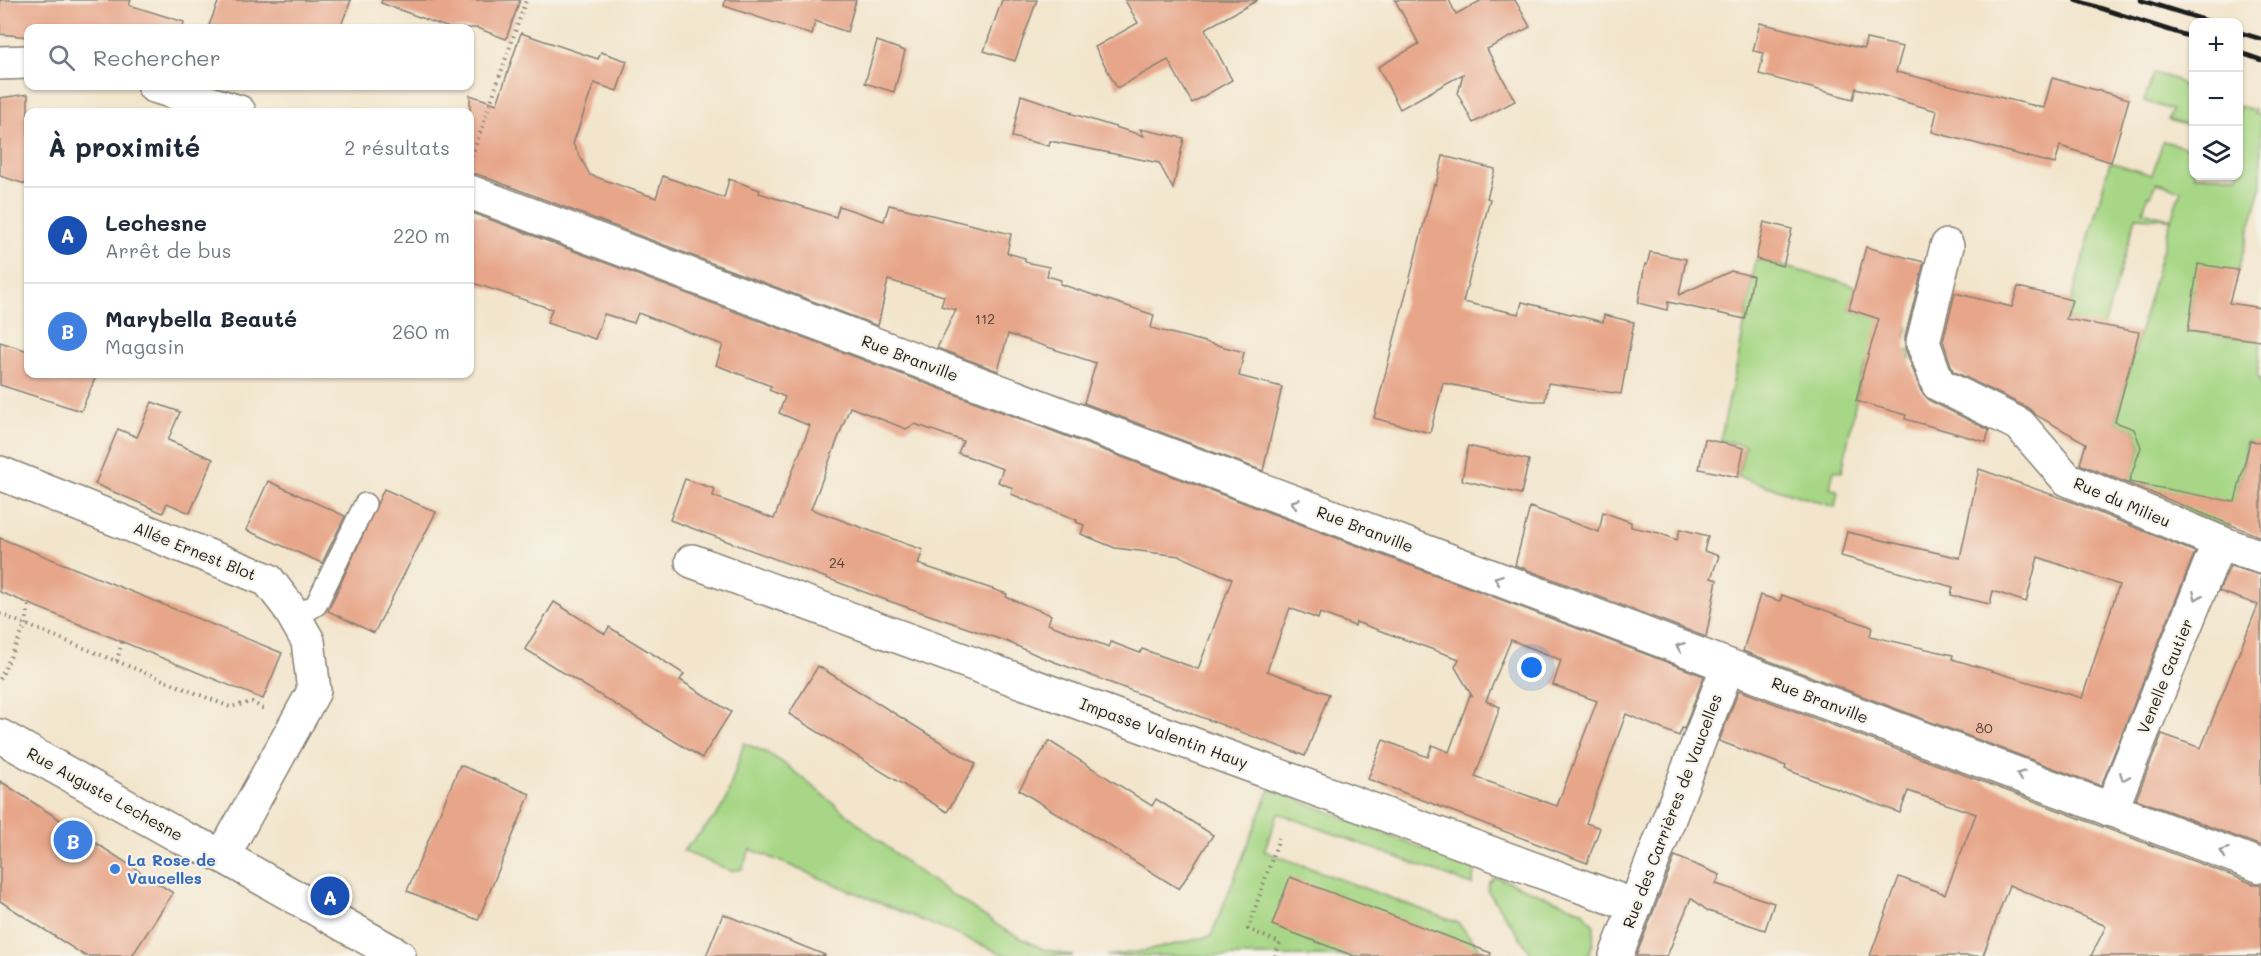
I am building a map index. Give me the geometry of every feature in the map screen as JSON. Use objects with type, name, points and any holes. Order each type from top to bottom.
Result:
[{"type":"street","points":[[0,63],[24,62]]},
{"type":"street","points":[[167,90],[226,108]]},
{"type":"street","name":"Rue Branville","points":[[474,194],[2261,866]]},
{"type":"street","name":"Rue du Milieu","points":[[1947,246],[1923,342],[1938,384],[2020,425],[2067,479],[2261,557]]},
{"type":"street","name":"Allée Ernest Blot","points":[[0,473],[268,580],[308,641],[314,691],[223,856]]},
{"type":"street","name":"Venelle Gautier","points":[[2111,810],[2219,542]]},
{"type":"street","name":"Impasse Valentin Hauy","points":[[692,561],[1635,906]]},
{"type":"street","name":"Rue des Carrières de Vaucelles","points":[[1616,956],[1728,666]]},
{"type":"street","name":"Rue Auguste Lechesne","points":[[0,736],[183,838],[223,856],[399,956]]},
{"type":"lane","points":[[294,618],[316,605],[365,504]]},
{"type":"path","points":[[474,150],[526,0]]},
{"type":"path","points":[[0,679],[26,624],[29,604]]},
{"type":"path","points":[[0,614],[231,707],[252,702],[294,726]]},
{"type":"path","points":[[117,661],[122,641]]},
{"type":"path","points":[[1275,956],[1280,943],[1248,929],[1279,838]]},
{"type":"green space","points":[[2154,73],[2177,80],[2189,91],[2189,126],[2168,120],[2172,110],[2144,101]]},
{"type":"green space","points":[[2243,107],[2255,110],[2254,114],[2261,116],[2261,188],[2238,270],[2194,289],[2188,331],[2261,341],[2257,377],[2261,379],[2261,478],[2255,444],[2247,442],[2229,528],[2178,510],[2182,493],[2164,492],[2142,483],[2138,496],[2125,491],[2141,447],[2134,429],[2115,422],[2171,219],[2136,217],[2103,329],[2066,319],[2110,162],[2152,175],[2163,141],[2189,148],[2189,180],[2243,180]],"holes":[[[2157,183],[2181,190],[2171,219],[2143,211],[2148,195],[2150,196]]]},
{"type":"green space","points":[[1756,259],[1856,286],[1849,309],[1908,327],[1901,352],[1910,351],[1910,359],[1893,359],[1890,369],[1866,362],[1860,379],[1842,472],[1834,470],[1830,487],[1838,491],[1835,507],[1738,477],[1745,446],[1720,440],[1738,360]]},
{"type":"green space","points":[[744,743],[785,764],[913,868],[1005,930],[1043,949],[1073,956],[1008,956],[750,849],[742,869],[731,871],[683,851],[725,803]]},
{"type":"green space","points":[[1270,789],[1475,869],[1472,885],[1278,813],[1264,851],[1458,923],[1486,956],[1106,956],[1150,950],[1211,936]]},
{"type":"green space","points":[[1496,877],[1584,912],[1594,926],[1593,943],[1588,956],[1533,956],[1488,891],[1489,883]]},
{"type":"building","points":[[0,0],[131,0],[129,5],[184,22],[184,24],[24,24],[24,37],[0,34]]},
{"type":"building","points":[[219,0],[351,0],[342,24],[210,24]]},
{"type":"building","points":[[382,0],[520,0],[506,39],[474,28],[474,24],[438,24],[381,3]]},
{"type":"building","points":[[725,0],[856,0],[847,32],[815,21],[812,35],[724,6]]},
{"type":"building","points":[[1002,0],[1037,0],[1015,61],[984,51]]},
{"type":"building","points":[[1125,0],[1258,0],[1205,29],[1232,80],[1192,103],[1168,60],[1117,88],[1095,47],[1138,23]]},
{"type":"building","points":[[1395,0],[1449,0],[1456,14],[1482,0],[1515,0],[1530,27],[1487,49],[1515,101],[1473,123],[1458,94],[1463,74],[1400,109],[1378,67],[1419,44]]},
{"type":"building","points":[[1760,23],[1864,49],[1866,39],[1903,47],[1896,72],[2044,108],[2052,78],[2129,99],[2111,162],[2060,146],[2055,164],[1932,132],[1937,111],[1856,88],[1853,99],[1759,74],[1764,53],[1753,51]]},
{"type":"building","points":[[521,33],[598,59],[601,52],[627,61],[617,91],[594,83],[573,144],[590,175],[656,198],[663,176],[724,198],[729,179],[760,190],[759,193],[836,217],[839,206],[884,221],[889,205],[1011,234],[1007,253],[1025,258],[1025,262],[1049,267],[1047,276],[1061,280],[1060,284],[1154,315],[1151,328],[1244,352],[1239,376],[1282,387],[1263,471],[1084,403],[1096,363],[1008,334],[998,371],[937,348],[956,310],[941,306],[944,296],[888,280],[878,326],[474,174],[474,108],[470,108],[470,95],[497,104]]},
{"type":"building","points":[[877,41],[905,51],[894,92],[865,83]]},
{"type":"building","points":[[28,94],[28,108],[24,108],[24,184],[0,176],[0,98]]},
{"type":"building","points":[[1021,95],[1144,136],[1140,129],[1184,138],[1173,189],[1159,163],[1050,141],[1049,146],[1012,137]]},
{"type":"building","points":[[1443,156],[1495,169],[1487,198],[1490,199],[1463,302],[1519,314],[1522,302],[1603,322],[1604,315],[1634,322],[1621,394],[1548,383],[1545,401],[1532,401],[1443,383],[1430,433],[1374,418]]},
{"type":"building","points":[[474,214],[1704,676],[1684,729],[1682,728],[1679,736],[1626,714],[1586,823],[1600,828],[1587,863],[1368,779],[1383,740],[1428,757],[1432,745],[1449,752],[1470,695],[1472,696],[1455,667],[1459,659],[1356,622],[1355,626],[1320,613],[1318,619],[1290,608],[1267,671],[1329,694],[1305,756],[1039,656],[1008,642],[883,599],[670,520],[685,479],[715,489],[713,496],[774,519],[810,426],[779,413],[785,397],[769,390],[771,386],[716,365],[723,345],[638,313],[634,323],[604,314],[595,339],[547,323],[552,309],[474,283]],"holes":[[[850,407],[906,429],[915,424],[963,441],[958,453],[1003,469],[998,482],[1013,488],[1011,494],[1077,520],[1076,522],[1084,525],[1081,534],[1115,548],[1180,556],[1232,579],[1198,669],[1142,649],[1140,653],[1111,642],[1109,647],[1048,624],[1051,615],[1006,597],[1007,594],[918,564],[923,550],[811,509]],[[1511,640],[1561,660],[1553,685],[1597,701],[1557,806],[1475,777],[1500,707],[1486,701]]]},
{"type":"building","points":[[1764,222],[1792,229],[1783,266],[1756,259]]},
{"type":"building","points":[[1866,247],[1924,262],[1905,337],[1905,348],[1921,391],[1930,401],[1989,430],[1986,442],[1905,419],[1906,415],[1856,401],[1879,319],[1849,309]]},
{"type":"building","points":[[1650,252],[1686,259],[1679,295],[1731,271],[1753,276],[1745,319],[1668,302],[1667,310],[1638,303],[1645,264],[1647,265]]},
{"type":"building","points":[[2198,264],[2238,270],[2229,303],[2261,308],[2261,341],[2188,331]]},
{"type":"building","points":[[2018,287],[2072,300],[2066,319],[2139,332],[2115,422],[2134,429],[2141,447],[2129,482],[2235,502],[2250,441],[2261,442],[2261,537],[2080,464],[2086,443],[2036,415],[2028,408],[1953,371],[1943,341],[1955,293],[2012,307]]},
{"type":"building","points":[[0,342],[24,350],[24,378],[95,378],[81,411],[0,385]]},
{"type":"building","points":[[152,402],[180,412],[168,440],[213,459],[190,513],[167,503],[163,513],[95,484],[118,429],[137,437]]},
{"type":"building","points":[[1705,439],[1744,448],[1738,477],[1699,469]]},
{"type":"building","points":[[1468,446],[1529,460],[1521,494],[1462,480]]},
{"type":"building","points":[[1979,469],[2070,501],[2195,552],[2101,786],[1743,651],[1760,595],[1780,601],[1782,595],[1872,627],[1870,636],[1953,655],[1952,659],[2082,698],[2119,585],[2038,557],[2026,602],[1993,591],[1990,604],[1951,595],[1953,587],[1841,556],[1847,532],[1960,558]]},
{"type":"building","points":[[268,481],[345,516],[322,563],[246,530]]},
{"type":"building","points":[[384,489],[436,512],[374,633],[328,611]]},
{"type":"building","points":[[1530,507],[1599,532],[1603,512],[1631,522],[1631,527],[1659,533],[1677,540],[1680,529],[1708,536],[1704,551],[1719,556],[1711,578],[1717,580],[1706,637],[1515,565]]},
{"type":"building","points":[[0,538],[282,653],[263,699],[0,592]]},
{"type":"building","points":[[2230,566],[2261,575],[2261,846],[2136,799],[2162,734],[2201,748],[2258,605],[2219,591]]},
{"type":"building","points":[[554,602],[605,634],[609,627],[656,656],[684,674],[680,680],[731,712],[702,758],[525,649]]},
{"type":"building","points":[[818,666],[976,764],[947,812],[789,714]]},
{"type":"building","points":[[1739,690],[2254,884],[2261,884],[2261,956],[2091,956],[2106,926],[2009,885],[1983,956],[1870,956],[1899,877],[1945,894],[1976,814],[1908,791],[1900,813],[1719,741]]},
{"type":"building","points":[[1049,741],[1152,806],[1156,799],[1213,835],[1179,889],[1019,790]]},
{"type":"building","points":[[460,765],[530,794],[478,920],[407,891]]},
{"type":"building","points":[[0,781],[173,893],[132,956],[85,956],[0,901]]},
{"type":"building","points":[[1675,856],[1720,875],[1716,884],[1774,903],[1765,930],[1708,911],[1691,898],[1667,956],[1636,956]]},
{"type":"building","points":[[1290,877],[1491,953],[1490,956],[1354,956],[1272,925]]},
{"type":"building","points":[[723,914],[825,955],[825,956],[706,956]]},
{"type":"railway","points":[[2075,0],[2189,36]]},
{"type":"railway","points":[[2140,0],[2198,18]]},
{"type":"railway","points":[[2243,34],[2261,39]]},
{"type":"railway","points":[[2243,54],[2261,60]]},
{"type":"place","name":"Marybella Beauté","points":[[73,840]]},
{"type":"place","name":"La Rose de Vaucelles","points":[[115,869]]},
{"type":"place","name":"Lechesne","points":[[330,896]]}]
